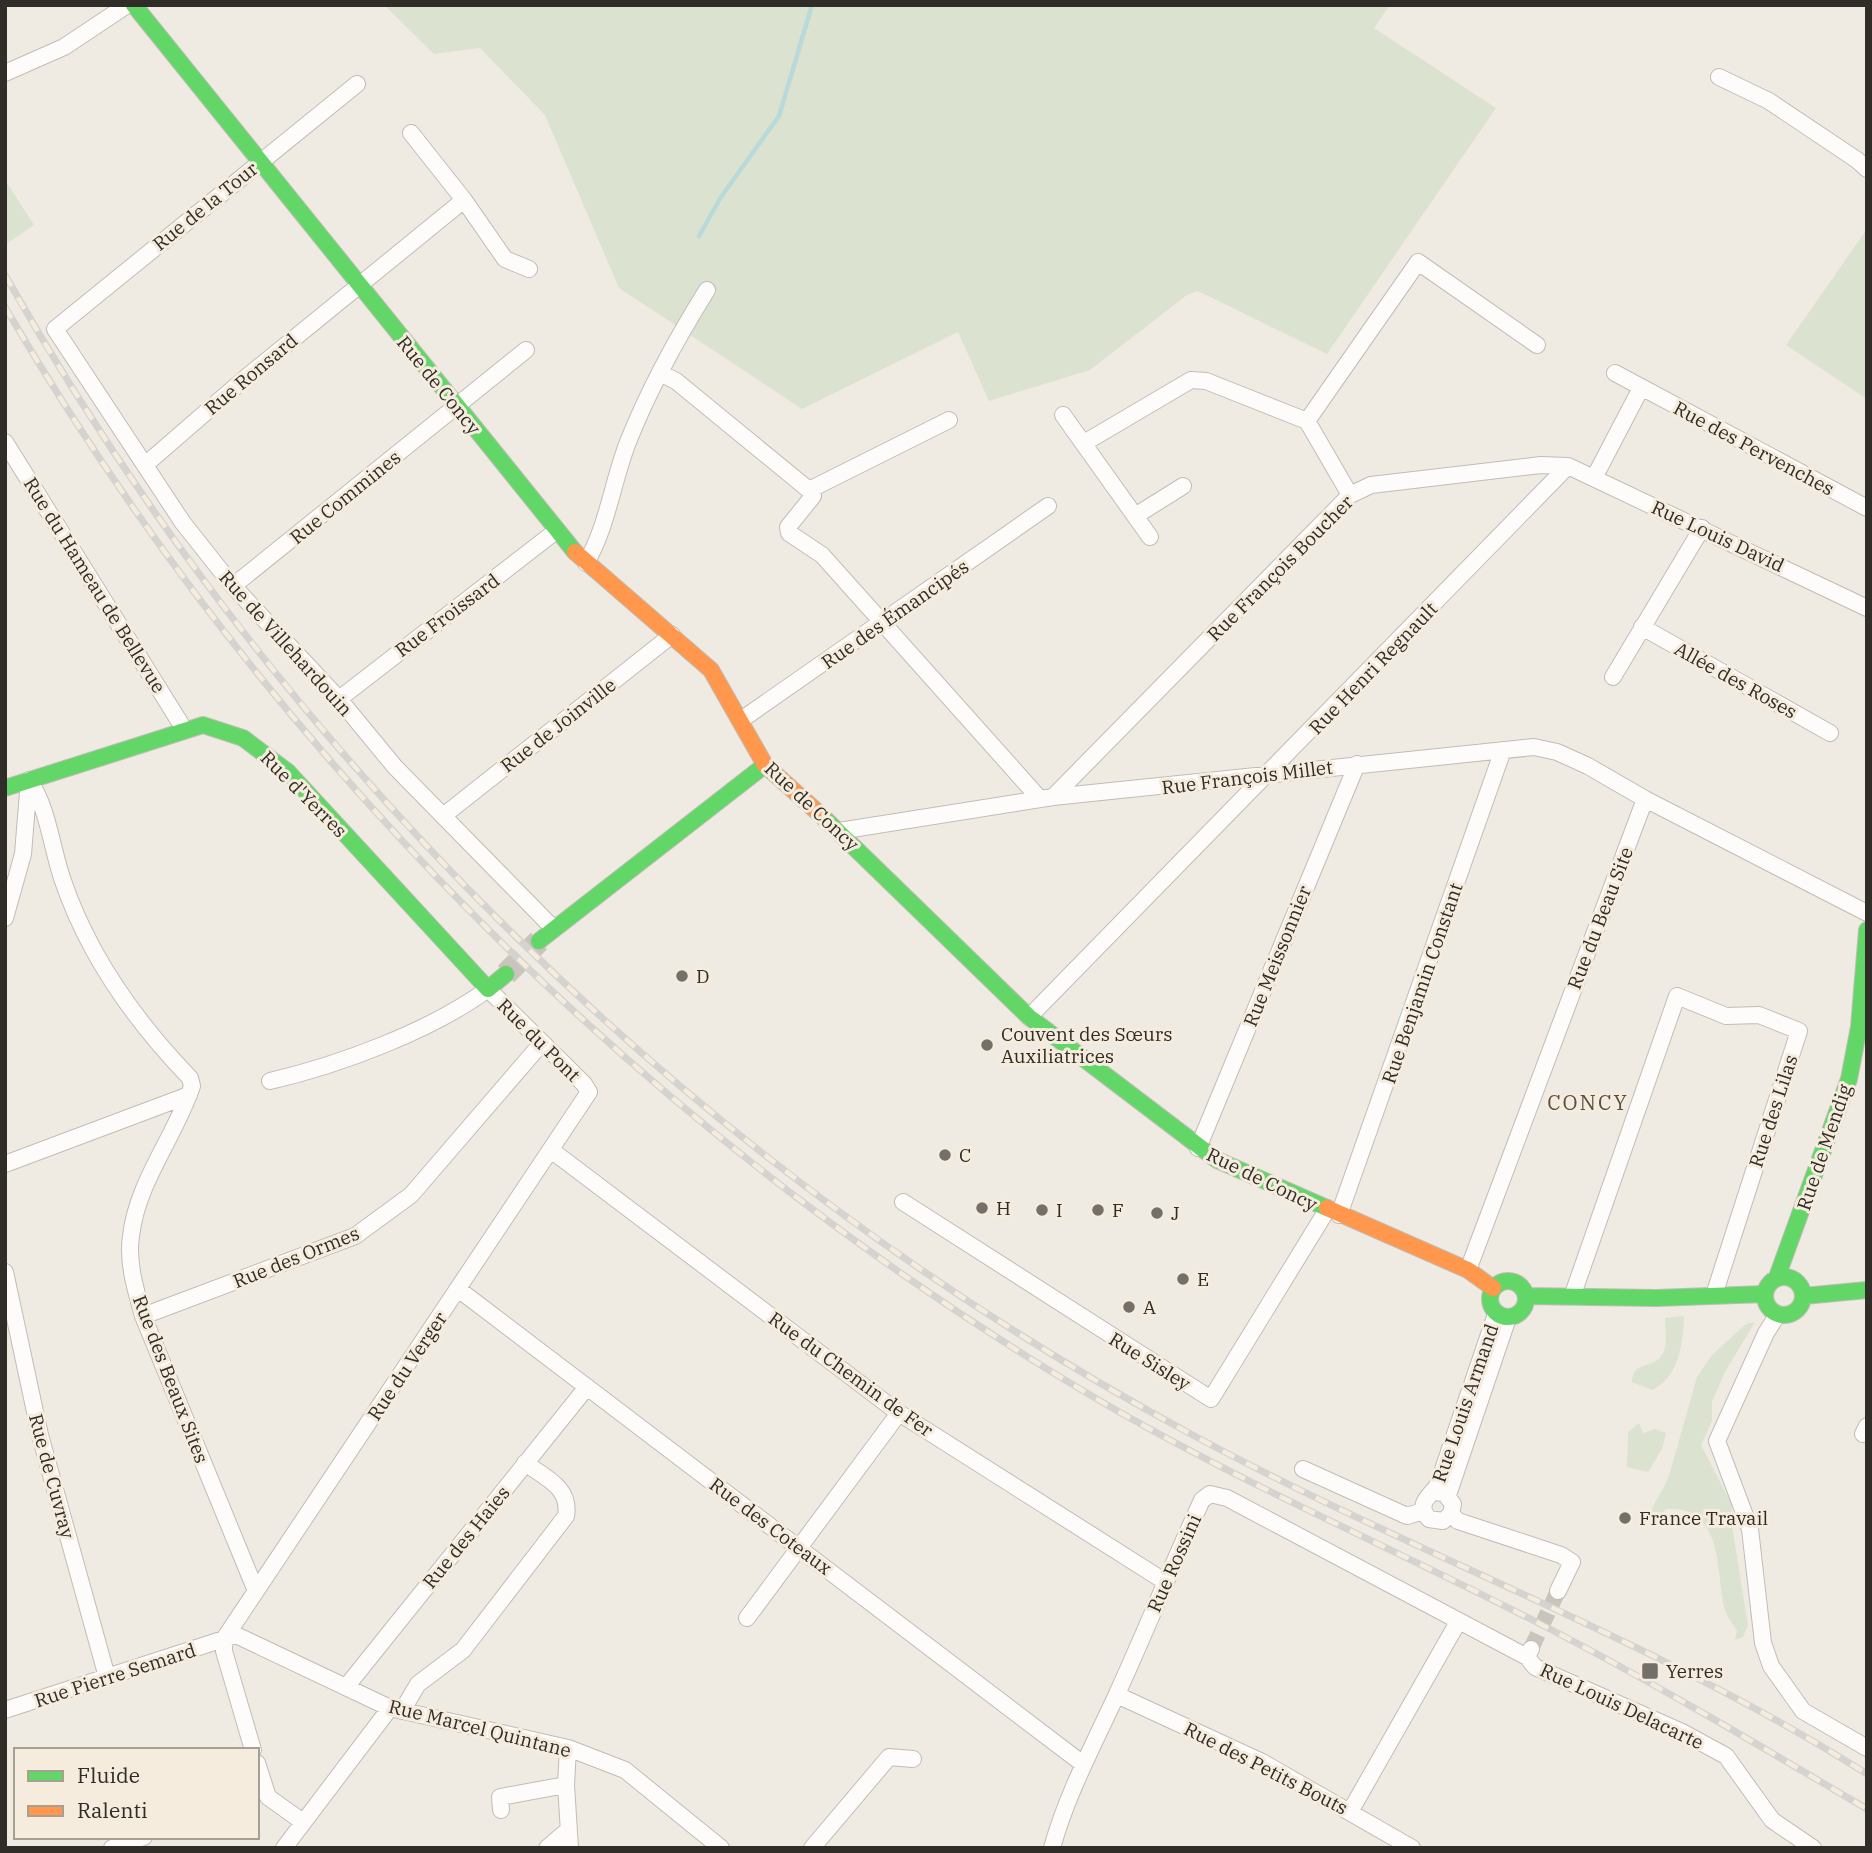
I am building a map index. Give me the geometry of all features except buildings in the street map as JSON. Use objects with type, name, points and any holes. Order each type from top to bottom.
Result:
[{"type":"street","points":[[5,73],[64,47],[127,5]]},
{"type":"street","name":"Rue de Concy","points":[[134,5],[556,531],[586,563],[711,670],[765,765],[839,831],[1029,1017],[1217,1160],[1468,1270],[1493,1288],[1503,1281],[1514,1282],[1526,1296],[1573,1294],[1656,1298],[1765,1294]]},
{"type":"street","points":[[1719,77],[1769,101],[1867,169]]},
{"type":"street","name":"Rue de la Tour","points":[[55,329],[357,85]]},
{"type":"street","points":[[411,134],[464,200],[505,259],[529,269]]},
{"type":"street","name":"Rue Ronsard","points":[[145,465],[243,380],[464,200]]},
{"type":"street","points":[[1307,421],[1418,262],[1537,345]]},
{"type":"street","points":[[586,563],[601,537],[627,443],[676,340],[707,290]]},
{"type":"street","name":"Rue de Villehardouin","points":[[55,329],[183,523],[233,586],[339,699],[395,767],[553,928]]},
{"type":"street","name":"Rue Commines","points":[[233,586],[526,351]]},
{"type":"street","points":[[660,373],[676,381],[809,490],[813,496],[788,527],[789,533],[822,555],[967,717],[1046,798]]},
{"type":"street","name":"Rue des Pervenches","points":[[1615,373],[1867,508]]},
{"type":"street","points":[[1084,443],[1191,380],[1206,381],[1307,421],[1350,495]]},
{"type":"street","points":[[1594,478],[1641,388]]},
{"type":"street","points":[[1063,415],[1150,537]]},
{"type":"street","points":[[809,490],[949,420]]},
{"type":"street","name":"Rue du Hameau de Bellevue","points":[[5,442],[184,729]]},
{"type":"street","name":"Rue François Boucher","points":[[1046,798],[1350,495],[1371,485],[1541,465],[1569,466]]},
{"type":"street","name":"Rue Louis David","points":[[1569,466],[1867,608]]},
{"type":"street","name":"Rue Henri Regnault","points":[[1029,1017],[1268,777],[1569,466]]},
{"type":"street","points":[[1135,516],[1184,486]]},
{"type":"street","name":"Rue des Émancipés","points":[[741,720],[1048,506]]},
{"type":"street","points":[[1613,677],[1702,528]]},
{"type":"street","name":"Rue Froissard","points":[[339,699],[556,531]]},
{"type":"street","name":"Allée des Roses","points":[[1642,627],[1830,733]]},
{"type":"street","name":"Rue de Joinville","points":[[443,816],[672,635]]},
{"type":"street","name":"Rue d'Yerres","points":[[5,788],[203,725],[243,738],[266,752],[288,772],[488,989]]},
{"type":"street","name":"Rue François Millet","points":[[839,831],[1046,798],[1268,777],[1357,764],[1534,747],[1557,752],[1645,799]]},
{"type":"street","name":"Rue Benjamin Constant","points":[[1333,1212],[1503,750]]},
{"type":"street","name":"Rue Meissonnier","points":[[1198,1148],[1357,764]]},
{"type":"street","points":[[539,941],[765,765]]},
{"type":"street","points":[[5,1164],[191,1091],[190,1078],[126,1006],[86,936],[63,881],[42,800],[29,780]]},
{"type":"street","points":[[23,854],[29,780]]},
{"type":"street","points":[[1645,799],[1867,913]]},
{"type":"street","name":"Rue du Beau Site","points":[[1468,1270],[1645,799]]},
{"type":"street","points":[[5,918],[23,854],[32,836],[47,824]]},
{"type":"street","name":"Rue de Mendig","points":[[1777,1277],[1849,1079],[1859,1027],[1867,930]]},
{"type":"street","points":[[270,1081],[311,1072],[425,1026],[488,989],[506,974]]},
{"type":"street","name":"Rue du Pont","points":[[488,989],[589,1092]]},
{"type":"street","name":"Rue des Lilas","points":[[1573,1294],[1677,996],[1726,1016],[1759,1014],[1800,1031],[1714,1295]]},
{"type":"street","name":"Rue des Ormes","points":[[143,1316],[355,1236],[411,1195],[541,1044]]},
{"type":"street","name":"Rue des Beaux Sites","points":[[191,1091],[139,1202],[131,1237],[132,1276],[143,1316],[256,1591]]},
{"type":"street","name":"Rue du Verger","points":[[224,1639],[589,1092]]},
{"type":"street","name":"Rue du Chemin de Fer","points":[[551,1150],[899,1413],[1164,1581]]},
{"type":"street","name":"Rue Sisley","points":[[904,1202],[1211,1399],[1333,1212]]},
{"type":"street","name":"Rue de Cuvray","points":[[5,1272],[40,1435],[107,1677]]},
{"type":"street","points":[[1777,1277],[1793,1278],[1801,1286],[1804,1296],[1802,1304],[1794,1312],[1778,1314],[1768,1306],[1765,1294],[1769,1284],[1777,1277]]},
{"type":"street","points":[[1493,1288],[1489,1299],[1502,1316],[1520,1314],[1526,1296]]},
{"type":"street","name":"Rue des Coteaux","points":[[458,1289],[1083,1764]]},
{"type":"street","points":[[1804,1296],[1867,1290]]},
{"type":"street","points":[[1778,1314],[1717,1441],[1749,1529],[1763,1643],[1771,1666],[1803,1711],[1867,1748]]},
{"type":"street","name":"Rue Louis Armand","points":[[1441,1494],[1502,1316]]},
{"type":"street","name":"Rue des Haies","points":[[346,1687],[587,1387]]},
{"type":"street","points":[[747,1618],[899,1413]]},
{"type":"street","points":[[284,1848],[418,1684],[463,1650],[566,1516],[568,1503],[564,1492],[525,1464]]},
{"type":"street","points":[[1303,1469],[1407,1516],[1423,1511]]},
{"type":"street","name":"Rue Rossini","points":[[1052,1848],[1083,1764],[1117,1695],[1164,1581],[1202,1500],[1210,1494],[1217,1494],[1458,1622],[1529,1653]]},
{"type":"street","points":[[1441,1494],[1453,1504],[1451,1514],[1438,1522],[1429,1519],[1423,1511],[1426,1497],[1441,1494]]},
{"type":"street","points":[[1451,1514],[1458,1521],[1561,1555],[1572,1562],[1558,1591]]},
{"type":"street","points":[[1351,1810],[1458,1622]]},
{"type":"street","name":"Rue Marcel Quintane","points":[[224,1639],[236,1635],[396,1709],[568,1748],[625,1770],[721,1848]]},
{"type":"street","points":[[224,1639],[224,1651],[252,1748]]},
{"type":"street","name":"Rue Pierre Semard","points":[[5,1710],[224,1639]]},
{"type":"street","name":"Rue Louis Delacarte","points":[[1529,1653],[1535,1667],[1550,1675],[1682,1732],[1726,1756],[1772,1820],[1812,1848]]},
{"type":"street","name":"Rue des Petits Bouts","points":[[1117,1695],[1262,1762],[1351,1810],[1412,1848]]},
{"type":"street","points":[[568,1748],[566,1785],[570,1848]]},
{"type":"street","points":[[812,1848],[889,1757],[913,1759]]},
{"type":"street","points":[[259,1777],[262,1799],[303,1822]]},
{"type":"street","points":[[501,1810],[500,1797],[566,1785]]},
{"type":"street","points":[[547,1848],[568,1830]]},
{"type":"street","points":[[112,1848],[138,1839]]},
{"type":"green space","points":[[384,5],[1390,5],[1374,28],[1496,108],[1327,354],[1198,291],[1187,295],[1090,370],[989,401],[958,332],[802,409],[619,288],[545,115],[480,48],[434,54]]},
{"type":"green space","points":[[5,180],[34,225],[5,245]]},
{"type":"green space","points":[[1867,229],[1867,399],[1786,345]]},
{"type":"green space","points":[[1684,1316],[1681,1348],[1668,1377],[1652,1390],[1632,1382],[1636,1370],[1655,1361],[1663,1353],[1666,1340],[1665,1318]]},
{"type":"green space","points":[[1755,1322],[1725,1372],[1712,1402],[1712,1421],[1701,1445],[1732,1505],[1731,1520],[1748,1625],[1743,1637],[1735,1640],[1737,1631],[1724,1607],[1717,1559],[1707,1528],[1698,1517],[1685,1511],[1666,1509],[1651,1525],[1645,1521],[1668,1479],[1697,1377],[1712,1355],[1746,1324]]},
{"type":"green space","points":[[1639,1423],[1643,1433],[1655,1429],[1666,1433],[1662,1449],[1648,1472],[1627,1467],[1628,1432]]},
{"type":"waterway","points":[[699,236],[721,197],[779,116],[812,5]]},
{"type":"tunnel","points":[[506,974],[539,941]]},
{"type":"tunnel","points":[[1531,1649],[1558,1591]]},
{"type":"railway","points":[[5,275],[115,453],[237,624],[371,785],[516,937],[671,1078],[836,1209],[1008,1327],[1189,1433],[1273,1477],[1702,1680],[1867,1774]]},
{"type":"railway","points":[[5,307],[108,470],[220,627],[343,775],[474,916],[614,1048],[762,1171],[918,1285],[1080,1389],[1137,1422],[1588,1649],[1867,1809]]},
{"type":"traffic: fast","points":[[134,5],[575,552]]},
{"type":"traffic: fast","points":[[5,788],[203,725],[243,738],[288,772],[488,989],[506,974]]},
{"type":"traffic: fast","points":[[539,941],[765,765]]},
{"type":"traffic: fast","points":[[823,817],[1029,1017],[1217,1160],[1327,1208]]},
{"type":"traffic: fast","points":[[1777,1277],[1849,1079],[1859,1027],[1867,930]]},
{"type":"traffic: fast","points":[[1784,1277],[1798,1282],[1803,1296],[1798,1310],[1784,1315],[1770,1310],[1765,1296],[1770,1282],[1784,1277]]},
{"type":"traffic: fast","points":[[1508,1281],[1521,1286],[1526,1299],[1521,1312],[1508,1317],[1495,1312],[1490,1299],[1495,1286],[1508,1281]]},
{"type":"traffic: fast","points":[[1804,1296],[1867,1290]]},
{"type":"traffic: fast","points":[[1526,1296],[1656,1298],[1765,1294]]},
{"type":"traffic: slow","points":[[575,552],[711,670],[765,765],[823,817]]},
{"type":"traffic: slow","points":[[1327,1208],[1468,1270],[1493,1288]]},
{"type":"place","name":"D","points":[[682,976]]},
{"type":"place","name":"Couvent des Sœurs Auxiliatrices","points":[[987,1045]]},
{"type":"place","name":"C","points":[[945,1155]]},
{"type":"place","name":"H","points":[[982,1208]]},
{"type":"place","name":"I","points":[[1042,1210]]},
{"type":"place","name":"F","points":[[1098,1210]]},
{"type":"place","name":"J","points":[[1157,1213]]},
{"type":"place","name":"E","points":[[1183,1279]]},
{"type":"place","name":"A","points":[[1129,1307]]},
{"type":"place","name":"France Travail","points":[[1625,1518]]},
{"type":"place","name":"Yerres","points":[[1650,1671]]},
{"type":"district","name":"CONCY","points":[[1588,1102]]}]
